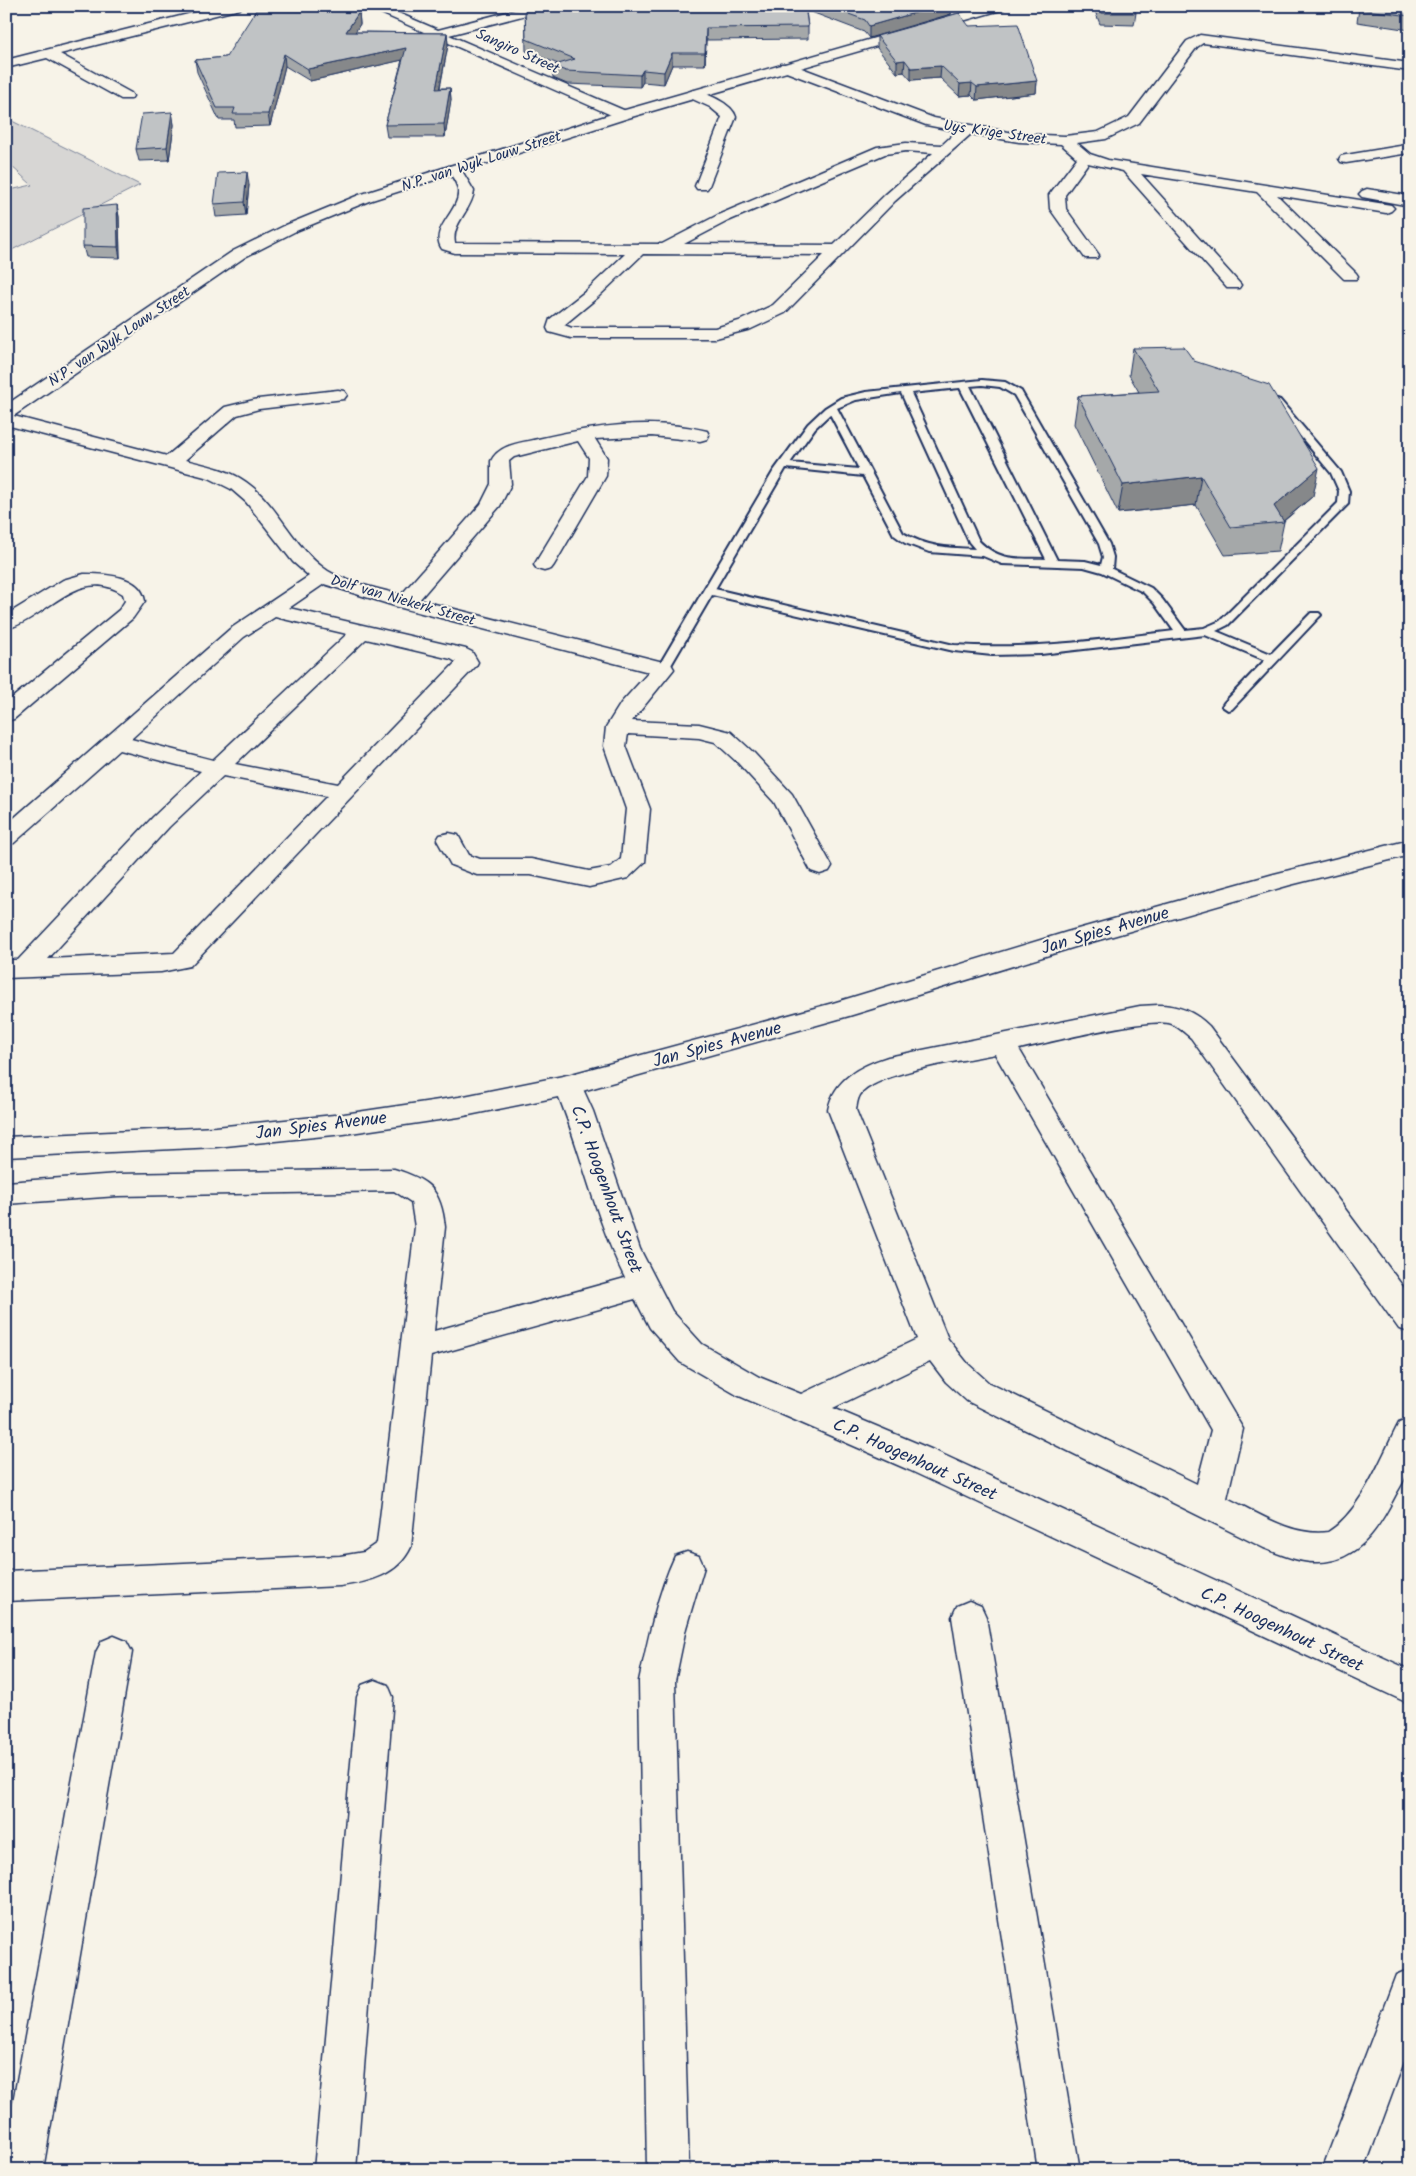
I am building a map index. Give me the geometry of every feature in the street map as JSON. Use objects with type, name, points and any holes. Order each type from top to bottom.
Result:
[{"type":"street","points":[[6,64],[236,6]]},
{"type":"street","name":"Sangiro Street","points":[[371,6],[623,115]]},
{"type":"street","points":[[439,34],[545,6]]},
{"type":"street","name":"N.P. van Wyk Louw Street","points":[[6,413],[239,254],[290,228],[356,202],[623,115],[1000,6]]},
{"type":"street","name":"Uys Krige Street","points":[[786,67],[931,122],[1019,138],[1065,140],[1101,136],[1134,120],[1192,44],[1200,39],[1410,67]]},
{"type":"street","points":[[48,53],[126,96]]},
{"type":"street","points":[[693,94],[723,108],[729,117],[702,186]]},
{"type":"street","points":[[640,248],[592,294],[556,323],[555,328],[571,332],[703,334],[745,325],[779,309],[836,250],[967,130]]},
{"type":"street","points":[[1101,136],[1116,143]]},
{"type":"street","points":[[1065,140],[1085,157],[1093,161],[1386,208]]},
{"type":"street","points":[[665,248],[723,218],[882,150],[906,147],[945,149]]},
{"type":"street","points":[[1346,159],[1403,150],[1410,147]]},
{"type":"street","points":[[1139,154],[1156,161],[1410,201]]},
{"type":"street","points":[[1085,157],[1057,194],[1057,202],[1058,209],[1091,255]]},
{"type":"street","points":[[1128,168],[1233,285]]},
{"type":"street","points":[[454,170],[466,190],[465,200],[447,234],[448,246],[467,249],[665,248],[836,250]]},
{"type":"street","points":[[1261,188],[1350,276]]},
{"type":"street","points":[[170,462],[231,411],[258,404],[338,395]]},
{"type":"street","name":"Dolf van Niekerk Street","points":[[6,419],[216,474],[238,484],[252,498],[300,558],[322,576],[354,588],[405,603],[663,670]]},
{"type":"street","points":[[405,603],[490,506],[501,484],[500,461],[502,457],[522,449],[582,435],[634,430],[686,432],[700,435]]},
{"type":"street","points":[[544,566],[597,476],[600,464],[598,458],[582,435]]},
{"type":"street","points":[[6,838],[237,633],[322,576]]},
{"type":"street","points":[[6,623],[77,580],[104,579],[130,588],[134,594],[135,601],[126,614],[6,714]]},
{"type":"street","points":[[16,969],[161,963],[181,960],[467,662],[464,657],[458,654],[272,610]]},
{"type":"street","points":[[16,969],[161,822],[362,631]]},
{"type":"street","points":[[448,840],[460,860],[477,867],[531,868],[589,879],[619,873],[633,862],[638,809],[615,746],[617,727],[629,708],[663,670]]},
{"type":"street","points":[[617,727],[699,731],[723,737],[746,758],[784,799],[820,866]]},
{"type":"street","points":[[114,742],[218,768],[344,792]]},
{"type":"street","name":"Jan Spies Avenue","points":[[6,1147],[216,1137],[344,1124],[459,1107],[568,1085],[840,1010],[1076,938],[1264,885],[1410,847]]},
{"type":"street","points":[[1410,1320],[1200,1032],[1187,1018],[1176,1015],[1140,1015],[888,1067],[860,1080],[843,1099],[842,1110],[935,1345],[957,1373],[978,1392],[1276,1538],[1303,1548],[1337,1544],[1348,1537],[1378,1499],[1410,1432]]},
{"type":"street","points":[[1002,1044],[1227,1429],[1209,1504]]},
{"type":"street","name":"C.P. Hoogenhout Street","points":[[568,1085],[579,1111],[625,1249],[661,1319],[691,1353],[748,1386],[921,1460],[1410,1688]]},
{"type":"street","points":[[6,1193],[118,1185],[394,1180],[412,1185],[423,1194],[429,1210],[430,1227],[394,1546],[387,1556],[359,1568],[340,1571],[6,1586]]},
{"type":"street","points":[[417,1348],[643,1285]]},
{"type":"street","points":[[801,1409],[935,1345]]},
{"type":"street","points":[[668,2170],[657,1681],[668,1628],[687,1567]]},
{"type":"street","points":[[969,1616],[1059,2170]]},
{"type":"street","points":[[22,2170],[114,1652]]},
{"type":"street","points":[[335,2170],[375,1697]]},
{"type":"street","points":[[1343,2170],[1410,1989]]},
{"type":"lane","points":[[663,670],[776,474],[820,416],[844,400],[964,385],[1007,384],[1018,393],[1104,544],[1108,557],[1106,570]]},
{"type":"lane","points":[[964,385],[1054,564]]},
{"type":"lane","points":[[905,391],[974,542],[985,553],[1002,561],[1085,564],[1106,570],[1146,590],[1158,602],[1181,633]]},
{"type":"lane","points":[[1206,632],[1224,623],[1343,504],[1344,491],[1336,472],[1277,402]]},
{"type":"lane","points":[[832,408],[899,535],[921,548],[985,553]]},
{"type":"lane","points":[[783,465],[866,473]]},
{"type":"lane","points":[[709,591],[954,648],[992,652],[1041,650],[1181,633],[1206,632],[1273,659]]},
{"type":"lane","points":[[1228,706],[1314,615]]},
{"type":"shaded area","points":[[6,118],[140,185],[6,253],[6,191],[32,185],[9,164],[6,164]]},
{"type":"building","points":[[525,6],[805,6],[808,27],[706,28],[705,53],[672,53],[664,72],[643,70],[640,75],[566,71],[552,66],[575,59],[526,39]]},
{"type":"building","points":[[827,6],[939,6],[869,26],[865,20]]},
{"type":"building","points":[[1099,6],[1133,6],[1136,13],[1102,13]]},
{"type":"building","points":[[1362,6],[1410,6],[1410,16],[1359,9]]},
{"type":"building","points":[[256,10],[359,12],[346,32],[447,33],[436,89],[450,88],[444,124],[385,125],[406,48],[308,69],[284,54],[268,114],[233,114],[235,108],[217,108],[195,60],[226,57]]},
{"type":"building","points":[[959,13],[969,26],[1018,24],[1037,81],[977,87],[972,83],[960,84],[941,66],[911,68],[905,60],[897,61],[877,36]]},
{"type":"building","points":[[172,112],[167,147],[136,149],[142,114]]},
{"type":"building","points":[[247,172],[244,202],[214,204],[218,173]]},
{"type":"building","points":[[117,205],[118,247],[83,246],[83,208]]},
{"type":"building","points":[[1184,347],[1194,361],[1269,385],[1319,468],[1274,506],[1284,522],[1231,527],[1201,476],[1123,485],[1078,396],[1159,391],[1133,348]]}]
